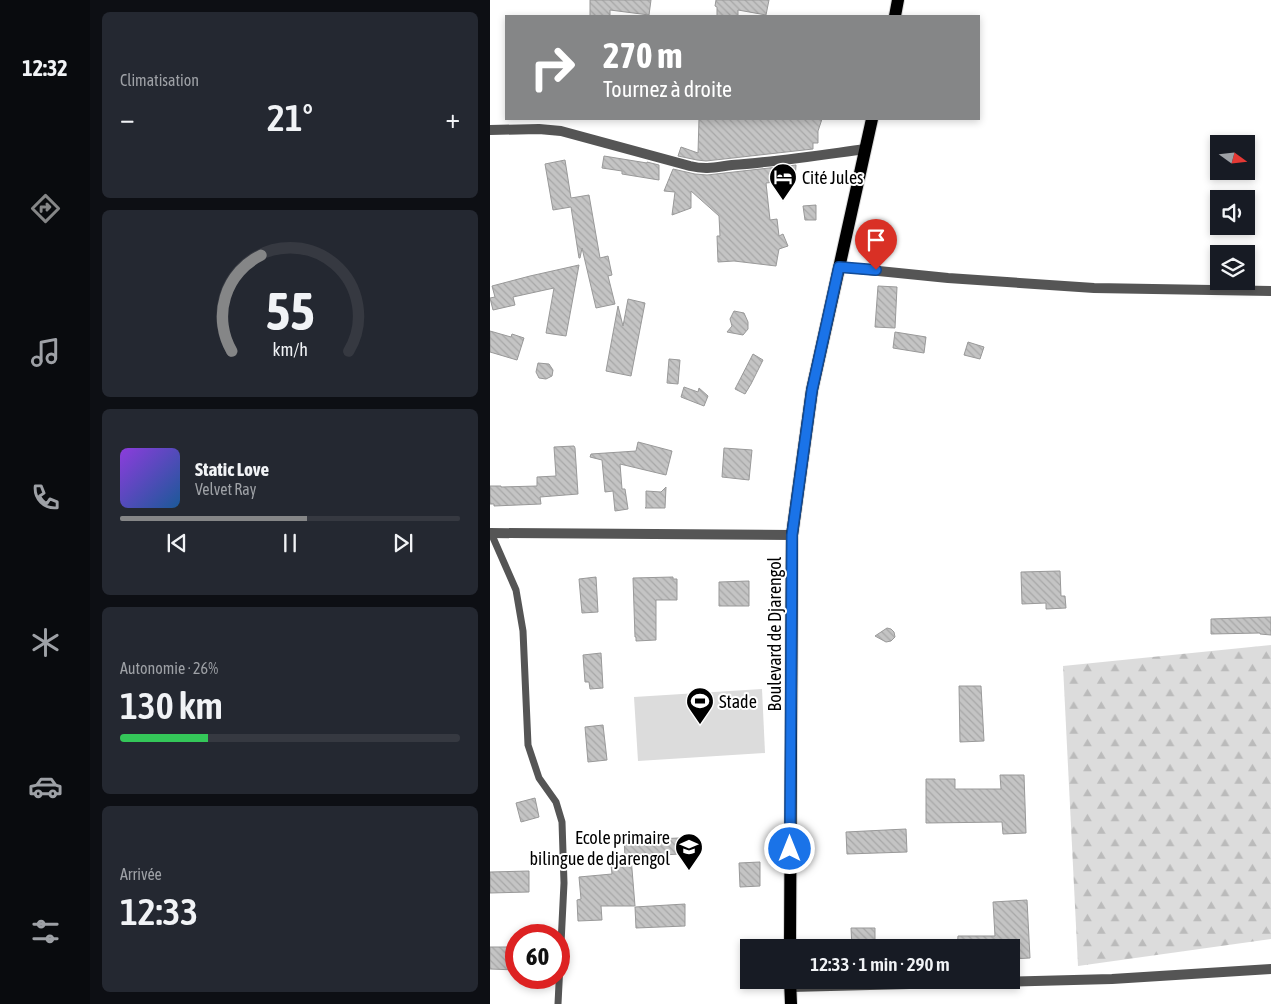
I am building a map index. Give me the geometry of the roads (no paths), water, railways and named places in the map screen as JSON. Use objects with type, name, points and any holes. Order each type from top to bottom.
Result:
[{"type":"main road","points":[[895,15],[898,0]]},
{"type":"main road","name":"Boulevard de Djarengol","points":[[790,939],[792,535],[812,390],[872,120]]},
{"type":"main road","points":[[790,989],[791,1004]]},
{"type":"street","points":[[490,130],[539,129],[561,131],[706,169],[865,149]]},
{"type":"street","points":[[839,267],[948,278],[1094,288],[1271,291]]},
{"type":"street","points":[[490,533],[792,535]]},
{"type":"street","points":[[1020,980],[1112,979],[1271,969]]},
{"type":"lane","points":[[490,533],[516,590],[523,631],[528,745],[539,778],[556,802],[562,822],[564,883],[558,1004]]},
{"type":"place","name":"Cité Jules","points":[[783,201]]},
{"type":"place","name":"Stade","points":[[700,725]]},
{"type":"place","name":"Ecole primaire bilingue de djarengol","points":[[689,871]]}]
